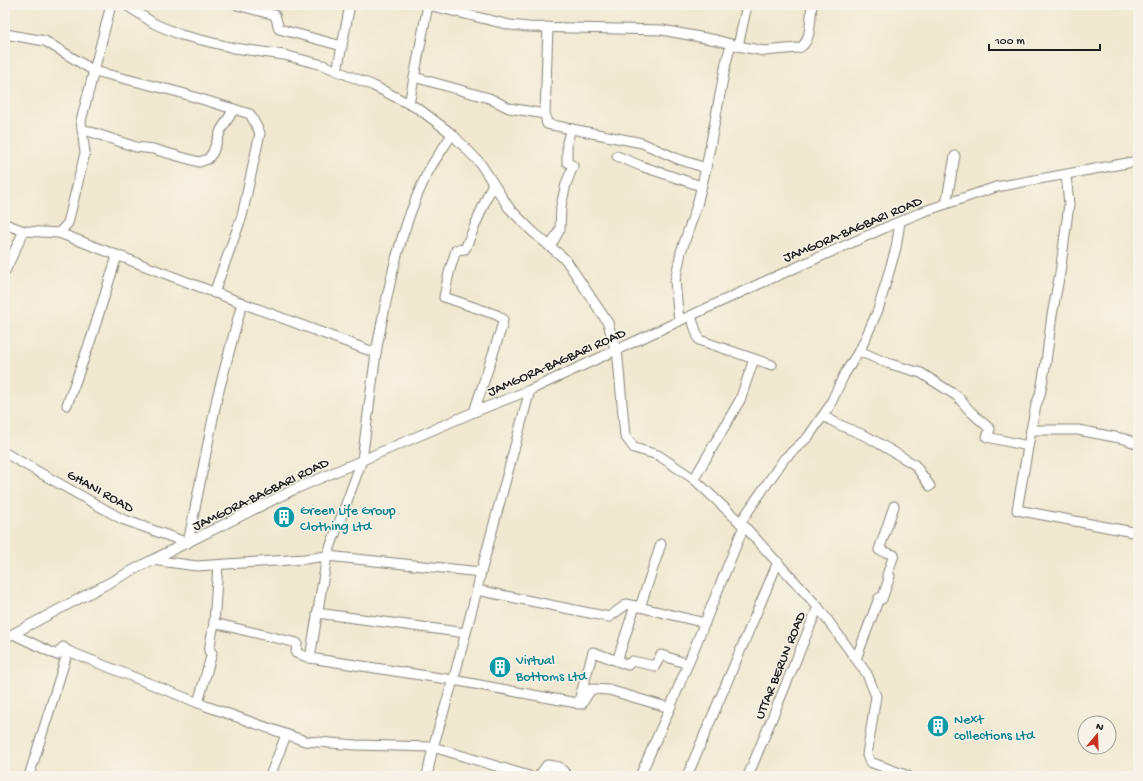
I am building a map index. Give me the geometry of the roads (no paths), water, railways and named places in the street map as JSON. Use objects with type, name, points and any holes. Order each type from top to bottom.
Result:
[{"type":"street","points":[[59,233],[68,223],[85,153],[81,121],[111,5]]},
{"type":"street","points":[[126,5],[155,24],[181,34],[234,48],[284,55],[324,65],[374,86],[419,108],[452,134],[480,163],[510,208],[533,232],[566,260],[608,323],[614,346],[617,349],[624,436],[634,448],[658,455],[694,479],[742,524],[818,607]]},
{"type":"street","points":[[237,5],[275,15],[279,29],[342,46]]},
{"type":"street","points":[[337,71],[350,5]]},
{"type":"street","points":[[409,104],[428,5],[510,25],[548,28],[662,30],[764,51],[802,47],[805,45],[808,37],[812,5]]},
{"type":"street","points":[[679,321],[675,281],[681,252],[702,186],[726,62],[735,45],[747,5]]},
{"type":"street","points":[[548,28],[545,114],[548,124],[642,143],[678,159],[706,168]]},
{"type":"street","points":[[5,34],[45,42],[94,71],[178,92],[250,114],[260,133],[242,216],[214,293]]},
{"type":"street","points":[[414,77],[489,98],[509,108],[545,114]]},
{"type":"street","points":[[82,130],[136,147],[153,149],[199,162],[208,159],[211,155],[221,130],[234,109]]},
{"type":"street","points":[[550,247],[560,230],[566,184],[573,166],[567,162],[567,142],[571,129]]},
{"type":"street","points":[[310,658],[327,556],[362,460],[376,353],[388,290],[408,220],[427,175],[452,134]]},
{"type":"street","points":[[617,156],[641,166],[702,186]]},
{"type":"street","points":[[946,204],[955,156]]},
{"type":"street","name":"JAMGORA-BAGBARI ROAD","points":[[9,636],[152,560],[293,490],[474,412],[530,390],[853,241],[946,204],[996,188],[1138,161]]},
{"type":"street","points":[[1066,175],[1068,204],[1060,273],[1052,315],[1043,382],[1036,405],[1017,510],[1138,533]]},
{"type":"street","points":[[474,412],[503,319],[497,315],[444,297],[456,250],[465,249],[493,183]]},
{"type":"street","points":[[640,776],[705,623],[742,524],[784,459],[808,436],[829,407],[878,310],[896,248],[900,222]]},
{"type":"street","points":[[5,224],[24,231],[59,233],[214,293],[376,353]]},
{"type":"street","points":[[5,271],[24,231]]},
{"type":"street","points":[[67,405],[91,339],[117,256]]},
{"type":"street","points":[[188,543],[217,398],[242,303]]},
{"type":"street","points":[[691,316],[699,340],[772,365]]},
{"type":"street","points":[[859,350],[887,363],[921,373],[957,396],[990,428],[987,437],[1028,446]]},
{"type":"street","points":[[694,479],[740,400],[754,359]]},
{"type":"street","points":[[427,776],[433,747],[466,633],[480,572],[530,390]]},
{"type":"street","points":[[823,416],[868,437],[902,457],[914,465],[930,486]]},
{"type":"street","points":[[1031,430],[1078,430],[1125,439],[1138,444]]},
{"type":"street","name":"GHANI ROAD","points":[[5,453],[122,519],[188,543]]},
{"type":"street","points":[[856,659],[879,598],[882,599],[890,576],[887,575],[894,555],[879,550],[894,506]]},
{"type":"street","points":[[617,661],[661,544]]},
{"type":"street","points":[[152,560],[197,566],[305,559],[327,556],[480,572]]},
{"type":"street","points":[[687,776],[778,562]]},
{"type":"street","points":[[198,703],[212,654],[209,651],[214,623],[218,565]]},
{"type":"street","points":[[477,590],[609,617],[627,604],[705,623]]},
{"type":"street","name":"UTTAR BERUN ROAD","points":[[818,607],[867,674],[876,696],[867,755],[870,762],[908,776]]},
{"type":"street","name":"UTTAR BERUN ROAD","points":[[748,776],[818,607]]},
{"type":"street","points":[[318,613],[466,633]]},
{"type":"street","points":[[214,623],[297,643],[296,653],[310,658],[453,680],[578,704],[582,704],[591,689],[609,690],[670,708]]},
{"type":"street","points":[[9,636],[57,655],[63,647],[68,651],[198,703],[305,741],[356,745],[433,747],[529,776]]},
{"type":"street","points":[[29,776],[68,651]]},
{"type":"street","points":[[578,704],[593,652],[628,665],[632,661],[655,666],[661,655],[688,664]]},
{"type":"street","points":[[270,776],[286,735]]},
{"type":"street","points":[[539,776],[547,765],[559,767],[568,776]]},
{"type":"place","name":"Green Life Group Clothing Ltd","points":[[284,517]]},
{"type":"place","name":"Virtual Bottoms Ltd","points":[[500,667]]},
{"type":"place","name":"Next collections Ltd","points":[[938,726]]}]
